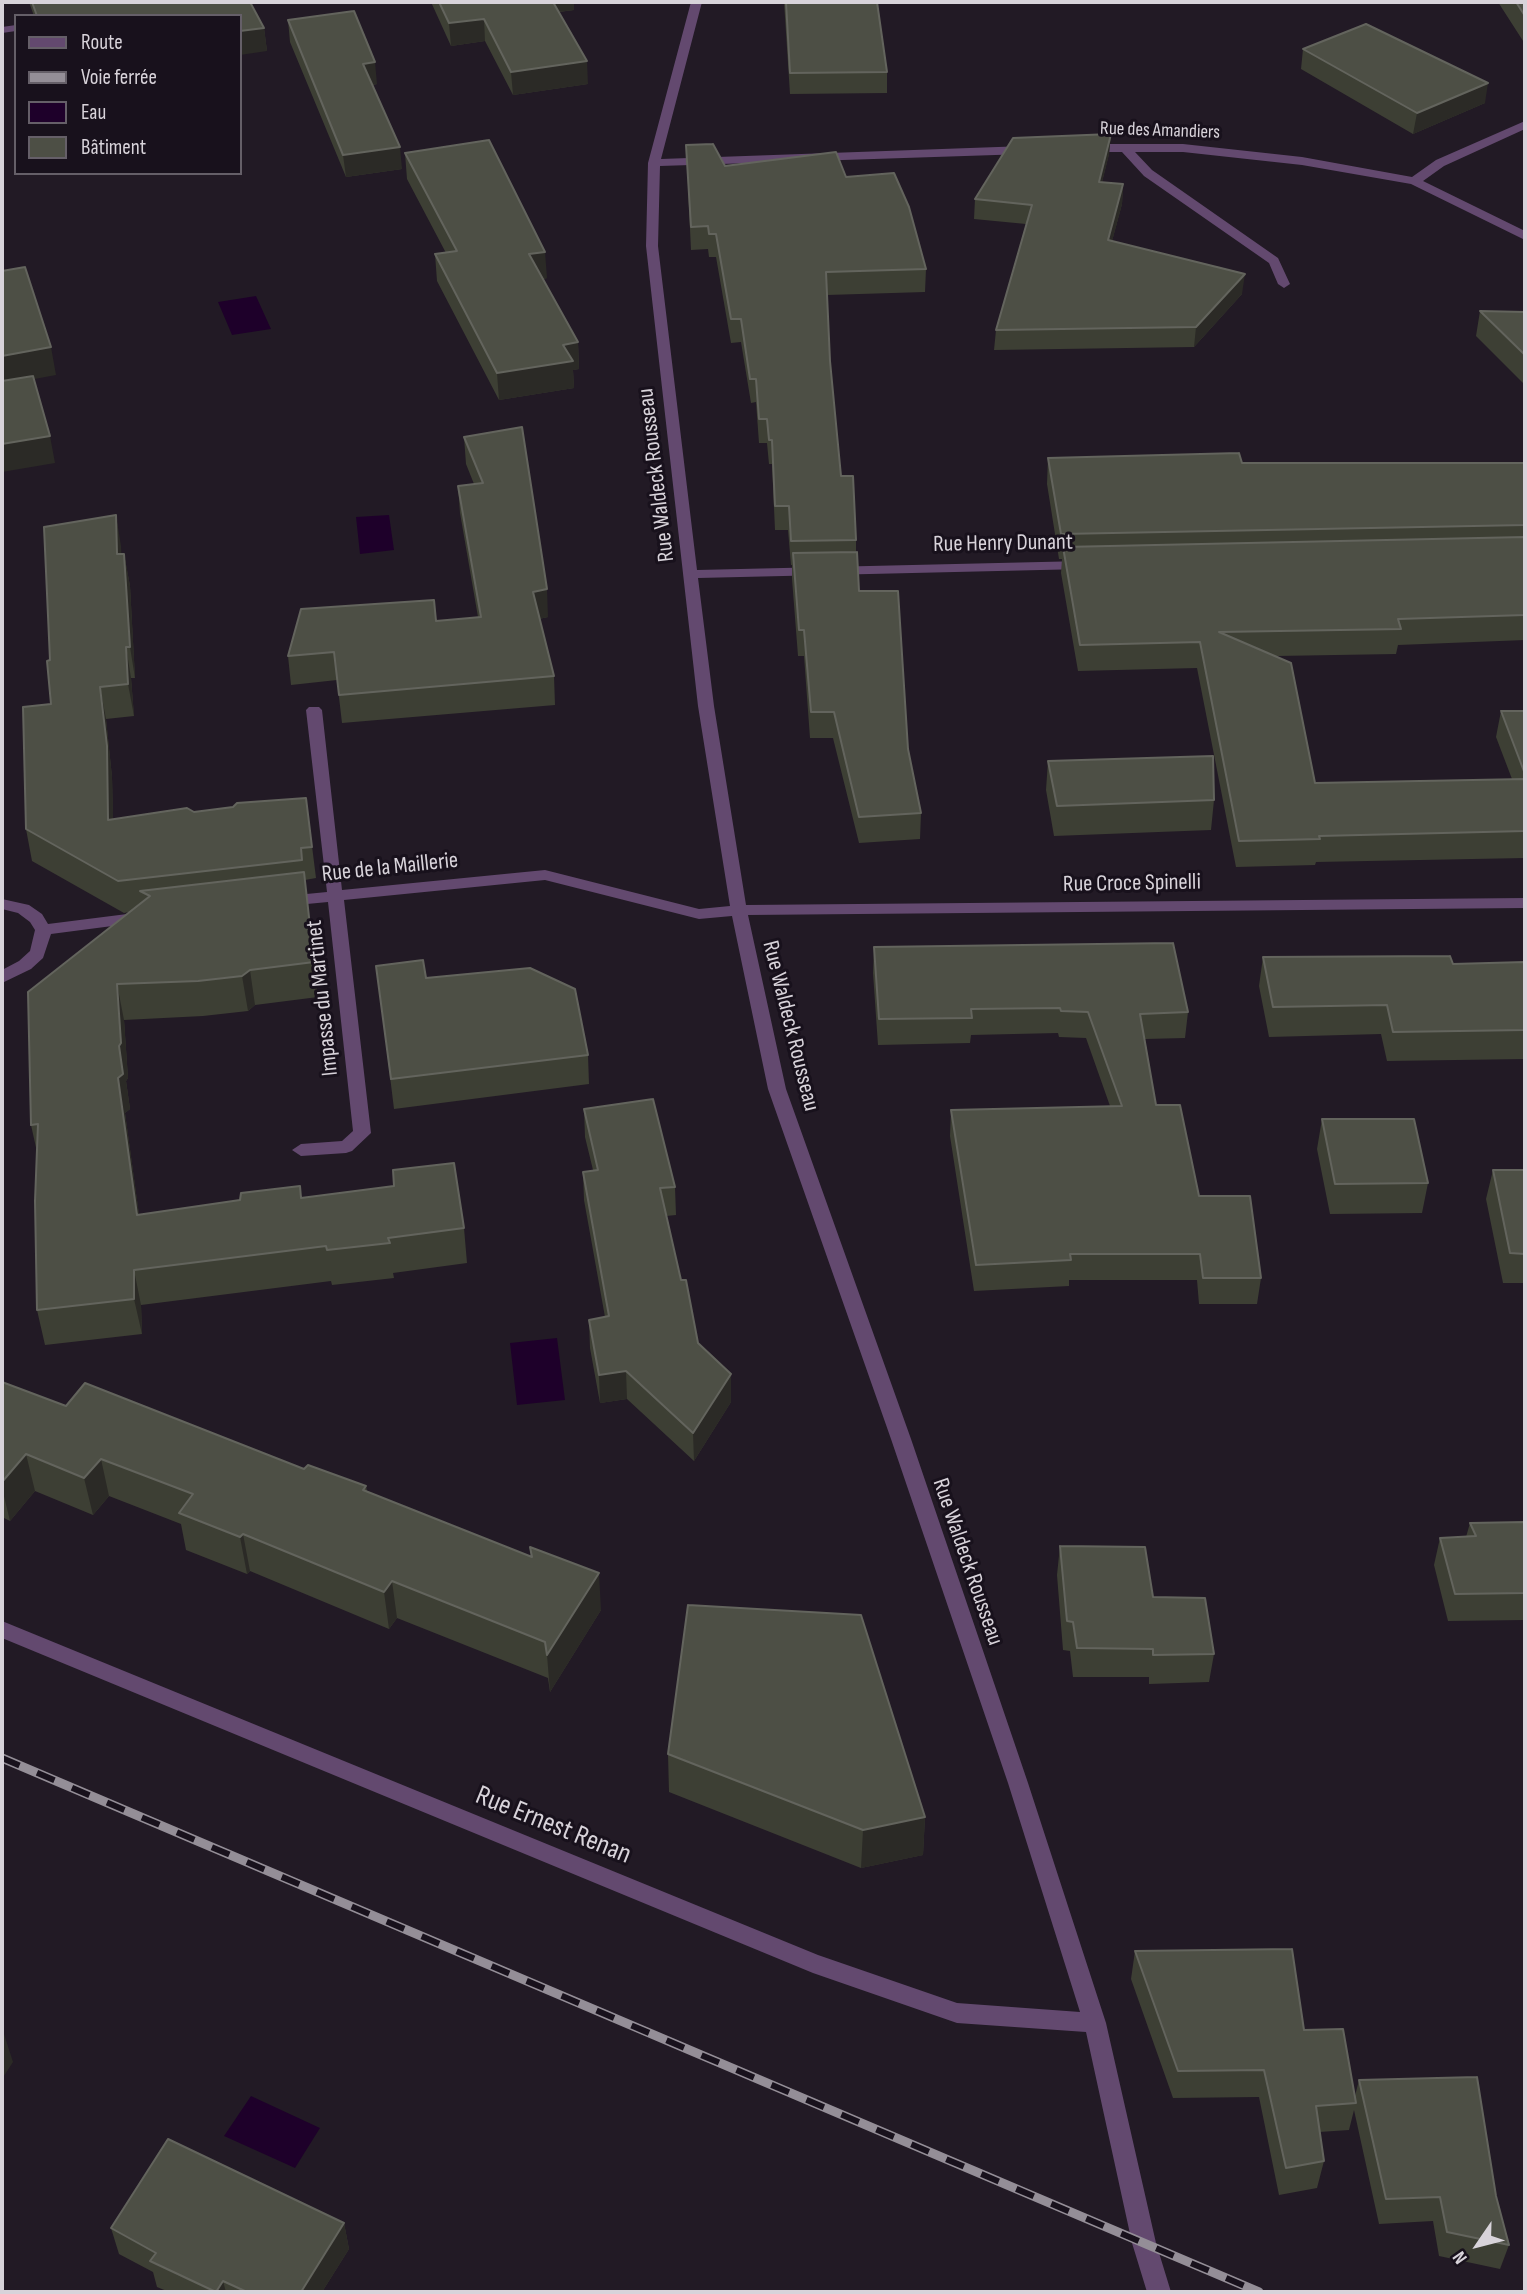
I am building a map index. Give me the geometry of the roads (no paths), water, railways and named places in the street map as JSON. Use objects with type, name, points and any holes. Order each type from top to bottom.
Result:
[{"type":"street","name":"Rue Waldeck Rousseau","points":[[696,2],[654,163],[652,246],[706,706],[739,910],[777,1089],[901,1439],[1018,1783],[1095,2023],[1144,2243],[1159,2292]]},
{"type":"street","points":[[1414,181],[1440,163],[1525,125]]},
{"type":"street","points":[[1124,147],[1148,173],[1274,261],[1284,284]]},
{"type":"street","name":"Rue des Amandiers","points":[[1069,149],[1183,148],[1302,161],[1414,181],[1525,236]]},
{"type":"street","points":[[654,163],[1041,150]]},
{"type":"street","name":"Rue Henry Dunant","points":[[692,574],[1100,564]]},
{"type":"street","name":"Impasse du Martinet","points":[[301,1150],[346,1147],[362,1133],[314,710]]},
{"type":"street","name":"Rue de la Maillerie","points":[[272,902],[545,875],[699,915],[739,910]]},
{"type":"street","name":"Rue Croce Spinelli","points":[[739,910],[1525,903]]},
{"type":"street","points":[[2,904],[23,909],[36,918],[43,930],[37,954],[25,965],[2,977]]},
{"type":"street","points":[[43,930],[154,916]]},
{"type":"street","name":"Rue Ernest Renan","points":[[2,1629],[826,1967],[957,2013],[1095,2023]]},
{"type":"water","points":[[256,296],[271,329],[232,335],[218,302]]},
{"type":"water","points":[[389,515],[394,550],[360,554],[356,517]]},
{"type":"water","points":[[557,1338],[565,1400],[517,1405],[510,1343]]},
{"type":"water","points":[[251,2096],[320,2128],[295,2168],[224,2136]]},
{"type":"railway","points":[[2,1758],[1259,2292]]}]
